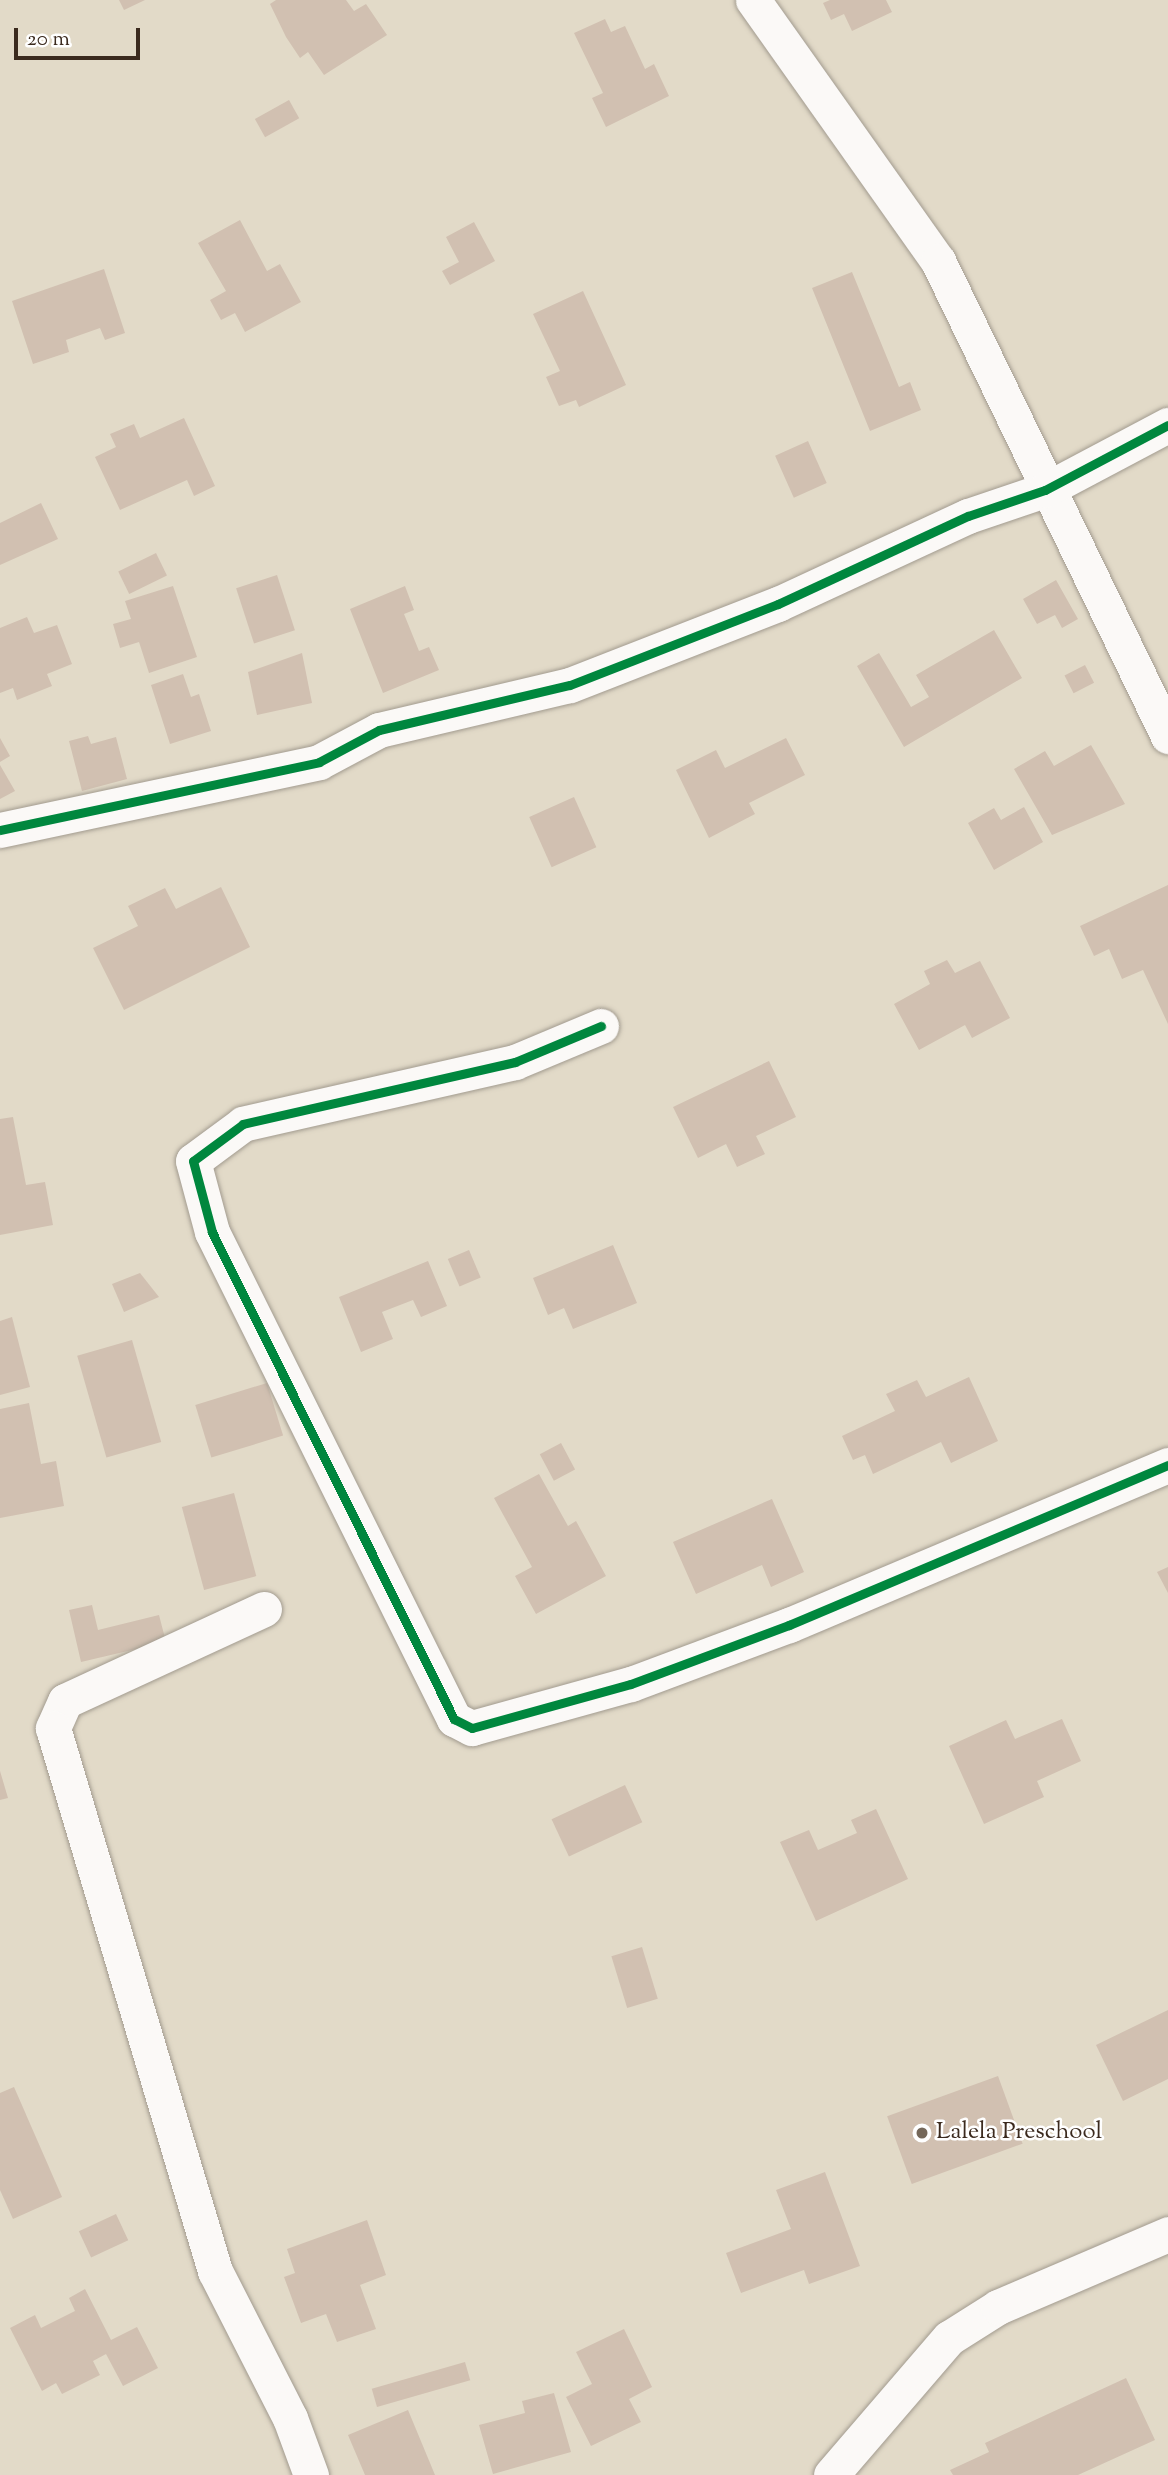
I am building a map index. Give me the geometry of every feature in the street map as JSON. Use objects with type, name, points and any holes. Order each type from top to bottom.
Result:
[{"type":"street","points":[[753,0],[938,261],[1045,490],[1168,736]]},
{"type":"street","points":[[0,830],[319,762],[379,730],[570,685],[778,604],[968,516],[1045,490],[1168,425]]},
{"type":"street","points":[[601,1026],[516,1062],[243,1124],[193,1161],[212,1232],[454,1719],[472,1728],[631,1684],[789,1625],[1168,1465]]},
{"type":"street","points":[[264,1609],[65,1701],[53,1728],[215,2271],[290,2418],[311,2475]]},
{"type":"street","points":[[831,2475],[949,2338],[998,2307],[1168,2235]]},
{"type":"building","points":[[119,0],[145,0],[124,10]]},
{"type":"building","points":[[276,0],[346,0],[354,11],[366,4],[387,35],[324,75],[308,52],[300,58],[286,37],[270,4]]},
{"type":"building","points":[[830,0],[886,0],[892,12],[852,31],[844,14],[831,20],[823,3]]},
{"type":"building","points":[[605,19],[611,32],[625,26],[645,69],[654,64],[669,96],[606,127],[592,98],[603,93],[574,33]]},
{"type":"building","points":[[289,100],[299,118],[265,137],[255,119]]},
{"type":"building","points":[[240,220],[267,271],[280,264],[301,302],[245,332],[235,313],[221,320],[210,300],[226,291],[198,243]]},
{"type":"building","points":[[474,222],[495,261],[450,285],[442,271],[459,262],[446,237]]},
{"type":"building","points":[[104,269],[125,333],[105,340],[100,328],[66,340],[69,352],[33,364],[12,301]]},
{"type":"building","points":[[852,272],[899,387],[910,382],[921,410],[870,431],[812,288]]},
{"type":"building","points":[[583,291],[626,385],[579,407],[576,400],[559,406],[546,377],[560,371],[533,314]]},
{"type":"building","points":[[184,418],[215,486],[194,496],[187,480],[120,510],[95,457],[116,447],[110,434],[134,424],[140,438]]},
{"type":"building","points":[[808,441],[827,483],[794,498],[775,456]]},
{"type":"building","points":[[41,503],[58,539],[0,565],[0,523]]},
{"type":"building","points":[[156,553],[167,575],[129,594],[118,571]]},
{"type":"building","points":[[277,575],[295,630],[254,643],[236,588]]},
{"type":"building","points":[[1056,580],[1078,619],[1062,628],[1055,615],[1037,624],[1023,599]]},
{"type":"building","points":[[173,586],[197,657],[149,673],[139,642],[120,648],[113,624],[131,619],[125,601]]},
{"type":"building","points":[[405,586],[414,610],[404,614],[419,651],[429,647],[439,670],[383,693],[350,609]]},
{"type":"building","points":[[27,617],[34,633],[57,625],[72,664],[47,674],[52,686],[17,700],[13,688],[0,693],[0,628]]},
{"type":"building","points":[[994,630],[1022,678],[904,747],[857,666],[879,653],[911,707],[929,697],[916,675]]},
{"type":"building","points":[[302,653],[312,703],[257,715],[248,672]]},
{"type":"building","points":[[1085,665],[1094,683],[1074,693],[1065,675]]},
{"type":"building","points":[[183,674],[191,697],[199,694],[211,731],[170,744],[151,685]]},
{"type":"building","points":[[88,736],[91,744],[116,737],[127,779],[82,791],[69,741]]},
{"type":"building","points":[[0,738],[10,756],[0,762]]},
{"type":"building","points":[[786,738],[805,775],[749,803],[755,814],[709,838],[676,770],[716,750],[725,768]]},
{"type":"building","points":[[1091,745],[1125,804],[1052,835],[1014,769],[1045,751],[1054,766]]},
{"type":"building","points":[[0,765],[15,791],[0,799]]},
{"type":"building","points":[[574,797],[596,847],[552,867],[529,817]]},
{"type":"building","points":[[1024,807],[1043,842],[994,870],[968,823],[994,808],[1001,820]]},
{"type":"building","points":[[1168,885],[1168,1024],[1143,970],[1122,979],[1109,949],[1094,956],[1080,926]]},
{"type":"building","points":[[221,887],[250,947],[124,1010],[93,948],[138,926],[128,906],[165,888],[176,909]]},
{"type":"building","points":[[947,960],[955,973],[980,961],[1010,1018],[972,1038],[965,1025],[919,1050],[894,1004],[930,984],[924,971]]},
{"type":"building","points":[[769,1061],[796,1117],[756,1136],[765,1154],[737,1167],[726,1144],[698,1158],[673,1107]]},
{"type":"building","points":[[13,1117],[26,1185],[45,1182],[53,1225],[0,1235],[0,1119]]},
{"type":"building","points":[[613,1245],[637,1303],[573,1329],[564,1308],[548,1315],[533,1278]]},
{"type":"building","points":[[469,1250],[481,1278],[460,1287],[448,1259]]},
{"type":"building","points":[[428,1261],[447,1306],[421,1317],[413,1300],[382,1312],[393,1339],[361,1352],[339,1297]]},
{"type":"building","points":[[140,1273],[159,1297],[124,1312],[112,1284]]},
{"type":"building","points":[[12,1317],[30,1387],[0,1395],[0,1321]]},
{"type":"building","points":[[132,1340],[161,1442],[106,1458],[77,1356]]},
{"type":"building","points":[[969,1377],[998,1441],[951,1463],[941,1442],[873,1474],[865,1455],[853,1460],[842,1436],[895,1411],[886,1394],[917,1380],[926,1397]]},
{"type":"building","points":[[267,1383],[283,1436],[211,1458],[195,1405]]},
{"type":"building","points":[[29,1403],[41,1464],[56,1461],[64,1506],[0,1518],[0,1409]]},
{"type":"building","points":[[561,1443],[575,1469],[554,1481],[540,1454]]},
{"type":"building","points":[[539,1474],[568,1526],[576,1521],[606,1576],[536,1614],[515,1576],[532,1567],[494,1498]]},
{"type":"building","points":[[234,1493],[256,1576],[204,1590],[182,1507]]},
{"type":"building","points":[[772,1499],[804,1572],[771,1587],[762,1565],[696,1594],[673,1542]]},
{"type":"building","points":[[1168,1567],[1168,1593],[1157,1572]]},
{"type":"building","points":[[92,1605],[98,1630],[159,1615],[166,1642],[81,1662],[69,1610]]},
{"type":"building","points":[[1062,1719],[1081,1761],[1037,1781],[1044,1797],[984,1824],[949,1746],[1006,1720],[1015,1739]]},
{"type":"building","points":[[0,1771],[8,1798],[0,1800]]},
{"type":"building","points":[[625,1785],[642,1822],[569,1856],[552,1819]]},
{"type":"building","points":[[876,1809],[908,1879],[816,1921],[780,1842],[809,1830],[818,1850],[857,1833],[851,1820]]},
{"type":"building","points":[[642,1947],[658,1999],[627,2008],[611,1956]]},
{"type":"building","points":[[1168,2010],[1168,2079],[1123,2101],[1096,2045]]},
{"type":"building","points":[[998,2076],[1023,2144],[912,2184],[887,2116]]},
{"type":"building","points":[[14,2087],[62,2197],[13,2219],[0,2190],[0,2093]]},
{"type":"building","points":[[825,2172],[860,2266],[809,2284],[804,2270],[741,2293],[726,2253],[791,2229],[776,2190]]},
{"type":"building","points":[[116,2214],[128,2240],[91,2258],[79,2231]]},
{"type":"building","points":[[367,2220],[386,2275],[360,2285],[376,2329],[337,2342],[326,2314],[301,2323],[284,2277],[295,2273],[287,2249]]},
{"type":"building","points":[[85,2289],[111,2340],[137,2327],[158,2368],[123,2386],[106,2354],[93,2361],[100,2375],[62,2394],[56,2383],[42,2391],[10,2328],[35,2315],[41,2328],[75,2311],[69,2298]]},
{"type":"building","points":[[624,2329],[652,2387],[629,2399],[641,2422],[591,2446],[566,2397],[592,2384],[576,2352]]},
{"type":"building","points":[[465,2362],[470,2380],[377,2407],[372,2389]]},
{"type":"building","points":[[1126,2378],[1155,2440],[1078,2475],[953,2475],[950,2470],[989,2452],[985,2443]]},
{"type":"building","points":[[554,2393],[571,2452],[493,2474],[479,2425],[525,2413],[522,2401]]},
{"type":"building","points":[[408,2410],[435,2475],[365,2475],[348,2435]]},
{"type":"cycle path","points":[[0,830],[319,762],[379,730],[570,685],[778,604],[968,516],[1045,490],[1168,425]]},
{"type":"cycle path","points":[[601,1026],[515,1062],[243,1124],[193,1161],[212,1232],[454,1719],[472,1728],[631,1684],[789,1625],[1168,1465]]},
{"type":"place","name":"Lalela Preschool","points":[[922,2133]]}]
